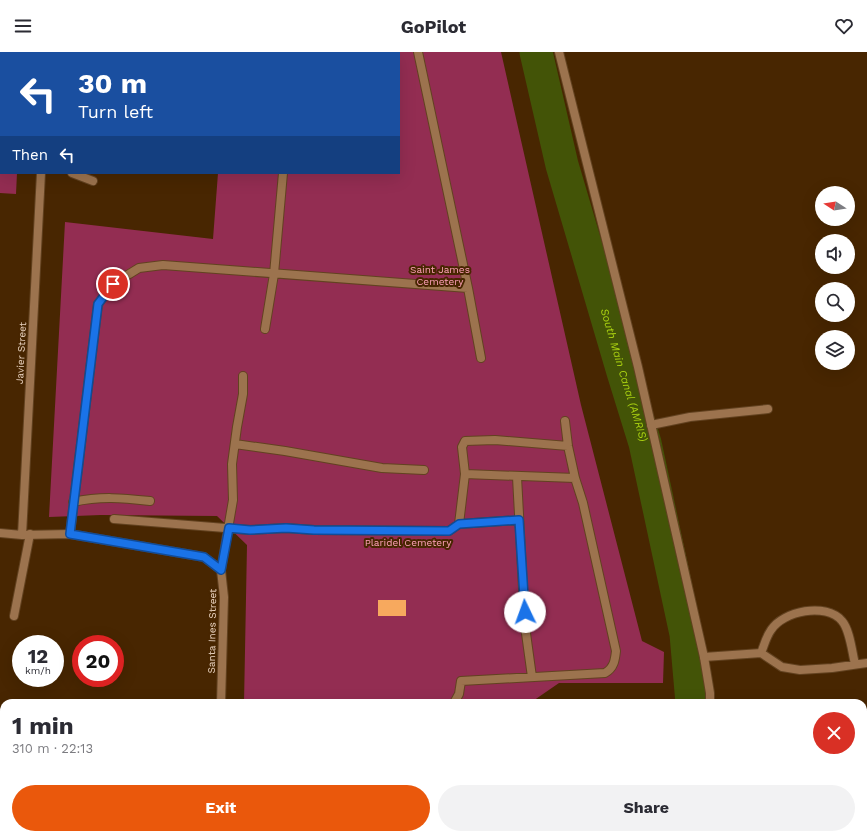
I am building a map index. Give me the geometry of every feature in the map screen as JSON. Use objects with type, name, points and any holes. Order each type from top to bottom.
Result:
[{"type":"street","points":[[418,52],[468,288],[481,358]]},
{"type":"street","points":[[559,52],[634,352],[704,657],[710,699]]},
{"type":"street","name":"Javier Street","points":[[14,616],[26,534],[41,174]]},
{"type":"street","points":[[75,174],[93,180]]},
{"type":"street","points":[[265,329],[274,274],[283,174]]},
{"type":"street","points":[[70,534],[98,304],[113,284],[139,268],[163,266],[468,288]]},
{"type":"street","name":"Santa Ines Street","points":[[221,699],[224,597],[221,570],[233,500],[232,464],[243,394],[243,376]]},
{"type":"street","points":[[651,425],[690,416],[768,409]]},
{"type":"street","points":[[456,699],[461,681],[605,673],[615,662],[616,651],[584,510],[575,478],[568,446],[565,420]]},
{"type":"street","points":[[459,524],[464,474],[462,447],[465,441],[495,440],[568,446]]},
{"type":"street","points":[[235,444],[382,468],[424,470]]},
{"type":"street","points":[[464,474],[575,478]]},
{"type":"street","points":[[517,477],[525,626],[532,677]]},
{"type":"street","points":[[73,502],[93,498],[150,501]]},
{"type":"street","points":[[114,519],[250,530],[286,528],[314,530],[449,531],[459,524],[519,520]]},
{"type":"street","points":[[0,533],[70,534],[204,557],[221,570]]},
{"type":"street","points":[[761,653],[770,630],[777,624],[794,613],[819,610],[830,613],[841,620],[846,628],[855,664]]},
{"type":"street","points":[[704,657],[761,653],[782,667],[800,670],[832,668],[867,663]]},
{"type":"green space","points":[[400,52],[501,52],[581,405],[642,641],[664,652],[663,683],[559,683],[536,699],[244,699],[247,545],[217,516],[101,515],[49,517],[65,222],[213,239],[218,174],[400,174]]},
{"type":"green space","points":[[0,174],[17,174],[16,194],[0,193]]},
{"type":"building","points":[[378,600],[406,600],[406,616],[378,616]]},
{"type":"waterway","name":"South Main Canal (AMRIS)","points":[[536,52],[562,165],[645,443],[686,634],[692,699]]},
{"type":"route","points":[[113,284],[98,304],[70,534],[204,557],[221,570],[229,528],[250,530],[286,528],[314,530],[449,531],[459,524],[519,520],[525,612]]},
{"type":"park label","name":"Saint James Cemetery","points":[[440,274]]},
{"type":"park label","name":"Plaridel Cemetery","points":[[408,542]]}]
